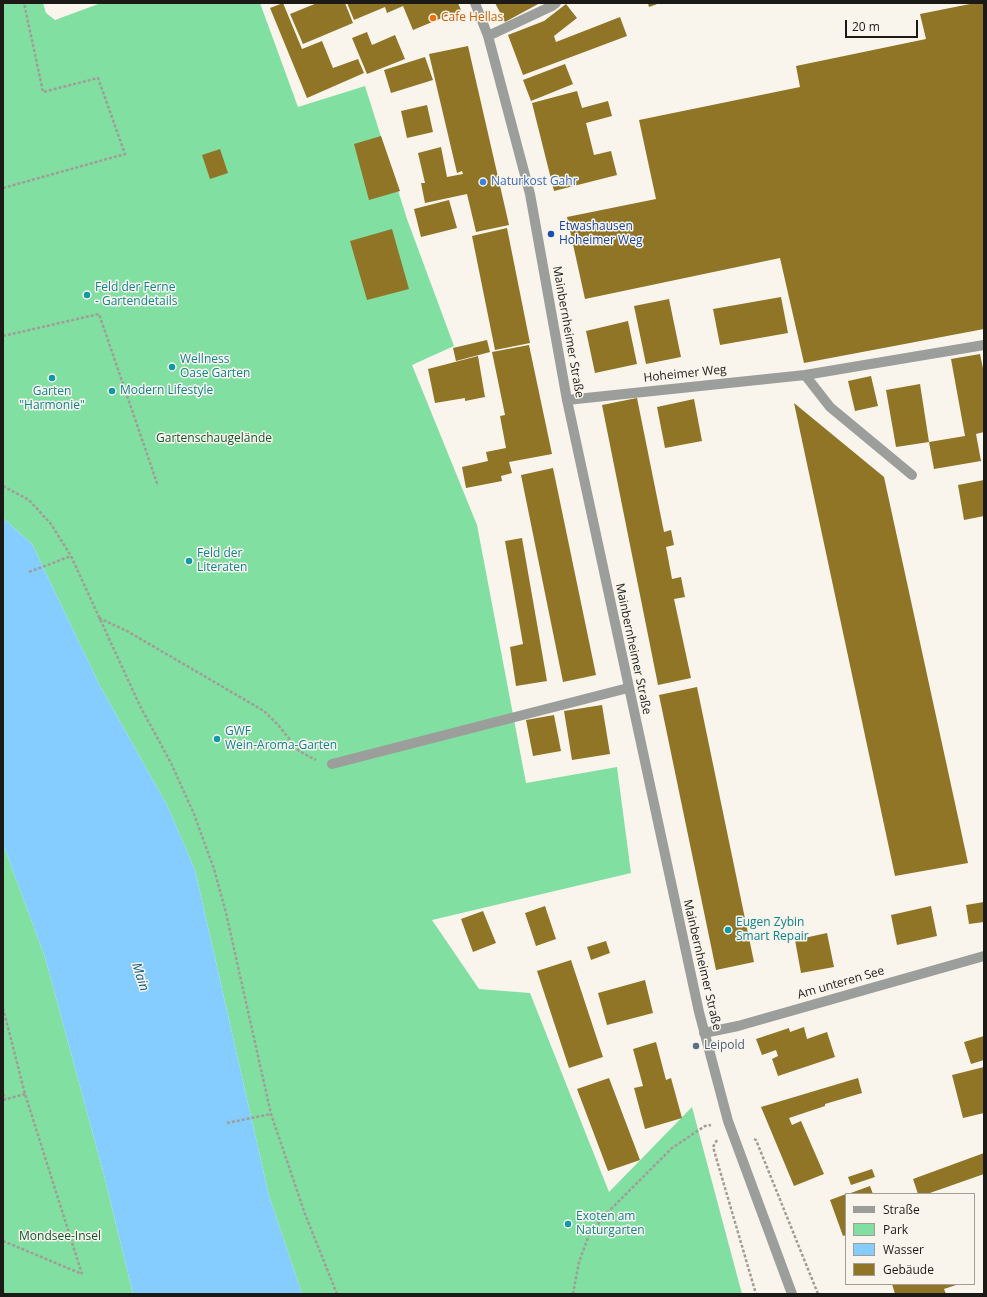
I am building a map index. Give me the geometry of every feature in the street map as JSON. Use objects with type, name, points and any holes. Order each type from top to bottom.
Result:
[{"type":"street","name":"Mainbernheimer Straße","points":[[476,3],[488,36],[530,194],[567,400],[628,688],[704,1033],[728,1121],[792,1294]]},
{"type":"street","points":[[488,36],[556,3]]},
{"type":"street","name":"Hoheimer Weg","points":[[567,400],[805,375],[984,345]]},
{"type":"street","points":[[805,375],[830,407],[912,475]]},
{"type":"street","points":[[332,764],[628,688]]},
{"type":"street","name":"Am unteren See","points":[[704,1033],[738,1026],[984,956]]},
{"type":"path","points":[[3,188],[125,154],[98,78],[43,92],[24,3]]},
{"type":"path","points":[[3,336],[99,314],[158,486]]},
{"type":"path","points":[[3,486],[29,500],[51,524],[71,556],[99,618],[134,689],[140,706],[171,763],[194,814],[214,869],[226,913],[271,1114],[305,1214],[337,1294]]},
{"type":"path","points":[[29,572],[71,556]]},
{"type":"path","points":[[99,618],[127,631],[264,711],[300,751],[313,759],[332,764]]},
{"type":"path","points":[[3,1008],[25,1094],[82,1274],[3,1241]]},
{"type":"path","points":[[3,1094],[4,1100],[25,1094]]},
{"type":"path","points":[[227,1123],[271,1114]]},
{"type":"path","points":[[573,1294],[579,1262],[589,1235],[607,1213],[672,1148],[705,1126],[728,1121],[756,1140],[818,1294]]},
{"type":"path","points":[[728,1121],[713,1147],[756,1294]]},
{"type":"path","points":[[3,1290],[4,1294]]},
{"type":"green space","name":"Gartenschaugelände","points":[[3,3],[43,3],[46,13],[55,20],[101,3],[260,3],[298,107],[365,86],[407,219],[454,346],[412,365],[477,525],[526,783],[617,767],[631,873],[432,920],[479,989],[530,993],[609,1192],[692,1107],[742,1294],[302,1294],[269,1196],[195,870],[167,805],[100,686],[32,544],[3,518]]},
{"type":"green space","name":"Mondsee-Insel","points":[[3,844],[45,957],[104,1175],[133,1294],[3,1294]]},
{"type":"water","name":"Main","points":[[3,518],[32,544],[100,686],[167,805],[195,870],[269,1196],[302,1294],[133,1294],[104,1175],[45,957],[3,844]]},
{"type":"building","points":[[283,3],[302,49],[322,41],[333,68],[358,59],[364,73],[307,98],[270,8]]},
{"type":"building","points":[[317,3],[345,3],[353,23],[303,44],[290,14]]},
{"type":"building","points":[[347,3],[458,3],[461,10],[413,30],[403,6],[387,13],[385,7],[354,20]]},
{"type":"building","points":[[495,3],[540,3],[505,22]]},
{"type":"building","points":[[648,3],[660,3],[649,7]]},
{"type":"building","points":[[975,3],[984,3],[984,329],[804,363],[780,258],[585,299],[567,217],[656,199],[639,120],[800,87],[796,66],[926,39],[920,14]]},
{"type":"building","points":[[566,4],[577,18],[554,36],[556,42],[620,17],[627,36],[523,75],[508,35],[544,21]]},
{"type":"building","points":[[367,32],[372,45],[395,35],[405,59],[367,74],[352,38]]},
{"type":"building","points":[[468,46],[509,225],[476,232],[467,194],[425,203],[421,183],[425,183],[418,153],[441,147],[447,177],[463,174],[462,171],[457,173],[429,54]]},
{"type":"building","points":[[425,57],[433,80],[391,93],[384,70]]},
{"type":"building","points":[[565,64],[573,84],[531,101],[523,80]]},
{"type":"building","points":[[577,91],[582,108],[608,101],[612,116],[586,123],[594,155],[611,151],[617,175],[554,191],[532,103]]},
{"type":"building","points":[[427,105],[433,132],[407,138],[401,111]]},
{"type":"building","points":[[381,136],[400,191],[369,200],[354,144]]},
{"type":"building","points":[[220,149],[228,173],[210,179],[202,155]]},
{"type":"building","points":[[449,200],[457,228],[421,237],[414,209]]},
{"type":"building","points":[[507,228],[530,343],[495,350],[472,236]]},
{"type":"building","points":[[392,229],[409,289],[367,300],[350,241]]},
{"type":"building","points":[[781,297],[788,333],[720,345],[713,309]]},
{"type":"building","points":[[669,299],[681,357],[646,364],[634,306]]},
{"type":"building","points":[[628,321],[637,364],[595,373],[586,331]]},
{"type":"building","points":[[487,340],[490,352],[456,361],[453,348]]},
{"type":"building","points":[[529,345],[552,454],[509,462],[512,473],[501,476],[502,481],[466,488],[462,467],[488,461],[486,452],[506,448],[500,416],[505,415],[492,352]]},
{"type":"building","points":[[980,354],[984,373],[984,432],[976,434],[981,461],[934,469],[929,442],[965,436],[951,359]]},
{"type":"building","points":[[478,356],[485,397],[465,401],[465,398],[435,403],[428,369]]},
{"type":"building","points":[[871,376],[878,406],[855,411],[848,381]]},
{"type":"building","points":[[920,384],[929,442],[896,447],[886,390]]},
{"type":"building","points":[[637,398],[664,532],[671,530],[674,545],[666,547],[672,579],[681,577],[685,597],[674,599],[691,678],[658,685],[602,405]]},
{"type":"building","points":[[694,399],[702,441],[665,448],[657,407]]},
{"type":"building","points":[[794,403],[884,477],[968,863],[895,876]]},
{"type":"building","points":[[553,468],[596,675],[563,682],[521,475]]},
{"type":"building","points":[[984,480],[984,516],[964,520],[958,485]]},
{"type":"building","points":[[522,538],[547,681],[516,686],[510,647],[523,644],[505,541]]},
{"type":"building","points":[[697,687],[754,962],[716,970],[659,695]]},
{"type":"building","points":[[602,705],[610,754],[572,760],[564,711]]},
{"type":"building","points":[[554,715],[561,751],[533,756],[526,720]]},
{"type":"building","points":[[984,902],[984,922],[969,924],[966,905]]},
{"type":"building","points":[[545,906],[556,939],[536,946],[525,913]]},
{"type":"building","points":[[931,906],[937,936],[897,945],[891,915]]},
{"type":"building","points":[[483,911],[496,943],[473,952],[461,919]]},
{"type":"building","points":[[827,933],[834,967],[801,973],[795,940]]},
{"type":"building","points":[[606,941],[610,953],[591,960],[587,947]]},
{"type":"building","points":[[571,960],[603,1057],[569,1068],[537,971]]},
{"type":"building","points":[[645,980],[653,1013],[607,1025],[598,993]]},
{"type":"building","points":[[804,1027],[807,1039],[827,1032],[835,1057],[778,1076],[772,1059],[778,1056],[776,1050],[762,1055],[756,1039],[789,1028],[790,1032]]},
{"type":"building","points":[[984,1036],[984,1060],[971,1064],[964,1042]]},
{"type":"building","points":[[656,1042],[666,1080],[671,1078],[682,1118],[645,1129],[634,1088],[643,1086],[633,1049]]},
{"type":"building","points":[[984,1067],[984,1113],[963,1118],[952,1075]]},
{"type":"building","points":[[609,1078],[640,1160],[608,1171],[577,1089]]},
{"type":"building","points":[[858,1078],[862,1093],[825,1104],[825,1106],[789,1118],[792,1125],[801,1121],[824,1174],[794,1186],[761,1107]]},
{"type":"building","points":[[984,1153],[984,1174],[930,1193],[918,1193],[913,1179]]},
{"type":"building","points":[[872,1169],[875,1177],[851,1185],[848,1177]]},
{"type":"building","points":[[870,1186],[873,1193],[851,1193]]},
{"type":"building","points":[[845,1194],[845,1235],[843,1236],[830,1200]]},
{"type":"building","points":[[892,1285],[956,1285],[944,1289],[946,1294],[895,1294]]},
{"type":"place","name":"Cafe Hellas","points":[[433,18]]},
{"type":"place","name":"Naturkost Gahr","points":[[483,182]]},
{"type":"place","name":"Etwashausen Hoheimer Weg","points":[[551,234]]},
{"type":"place","name":"Feld der Ferne - Gartendetails","points":[[87,295]]},
{"type":"place","name":"Wellness Oase Garten","points":[[172,367]]},
{"type":"place","name":"Garten \"Harmonie\"","points":[[52,378]]},
{"type":"place","name":"Modern Lifestyle","points":[[112,391]]},
{"type":"place","name":"Feld der Literaten","points":[[189,561]]},
{"type":"place","name":"GWF Wein-Aroma-Garten","points":[[217,739]]},
{"type":"place","name":"Eugen Zybin Smart Repair","points":[[728,930]]},
{"type":"place","name":"Leipold","points":[[696,1046]]},
{"type":"place","name":"Exoten am Naturgarten","points":[[568,1224]]}]
